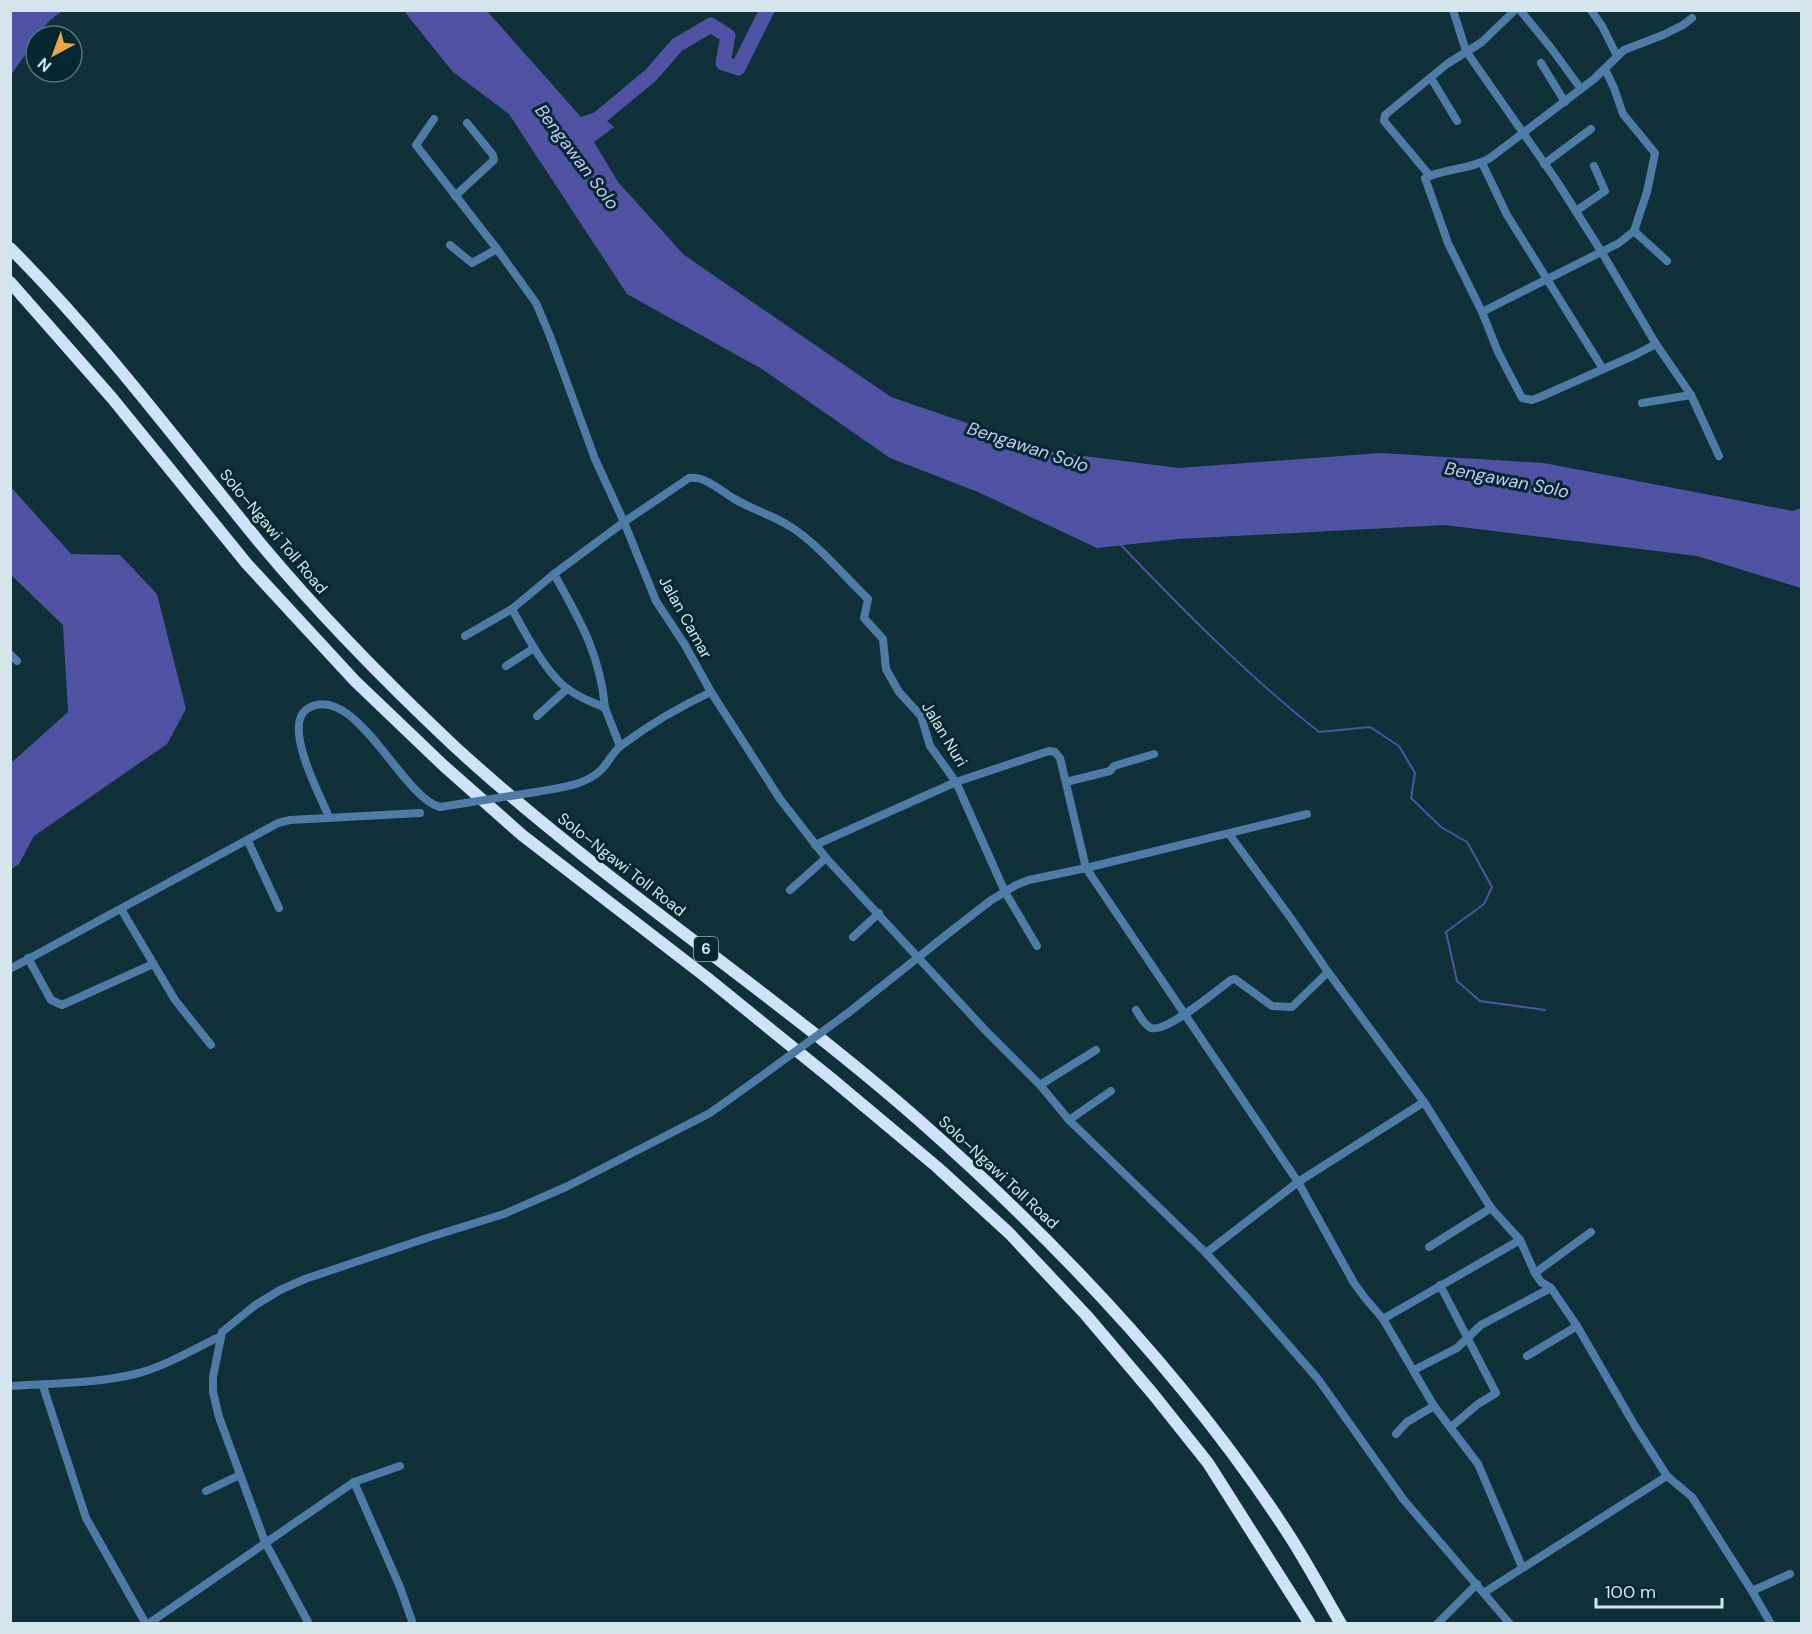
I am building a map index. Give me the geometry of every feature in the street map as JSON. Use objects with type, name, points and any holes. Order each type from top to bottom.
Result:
[{"type":"highway","name":"Solo–Ngawi Toll Road","points":[[10,248],[52,290],[264,547],[360,654],[453,744],[533,816],[719,959],[920,1121],[1024,1216],[1102,1296],[1152,1352],[1236,1460],[1288,1532],[1341,1623]]},
{"type":"highway","name":"6","points":[[10,282],[112,398],[247,564],[355,681],[427,751],[522,835],[706,978],[841,1087],[937,1167],[1009,1233],[1086,1315],[1154,1394],[1208,1463],[1310,1623]]},
{"type":"street","points":[[1453,10],[1466,51],[1576,211],[1656,344],[1691,395],[1719,456]]},
{"type":"street","points":[[1430,176],[1396,137],[1383,118],[1389,110],[1466,51],[1482,42],[1515,10]]},
{"type":"street","points":[[1520,10],[1581,89]]},
{"type":"street","points":[[1591,10],[1617,56]]},
{"type":"street","points":[[1656,344],[1532,400],[1522,398],[1498,352],[1482,312],[1448,243],[1425,178],[1482,163],[1565,102],[1624,51],[1683,25],[1692,18]]},
{"type":"street","points":[[1540,63],[1565,102]]},
{"type":"street","points":[[1482,312],[1626,239],[1634,231],[1647,192],[1655,153],[1623,114],[1605,69]]},
{"type":"street","points":[[1431,78],[1457,121]]},
{"type":"street","name":"Jalan Camar","points":[[434,119],[416,145],[530,294],[542,316],[595,459],[656,601],[780,800],[814,845],[986,1031],[1040,1085],[1069,1120],[1206,1253],[1317,1379],[1403,1499],[1510,1623]]},
{"type":"street","points":[[456,196],[494,160],[493,155],[467,123]]},
{"type":"street","points":[[1544,164],[1591,129]]},
{"type":"street","points":[[1482,163],[1507,215],[1603,369]]},
{"type":"street","points":[[1576,211],[1605,191],[1594,166]]},
{"type":"street","points":[[1634,231],[1667,261]]},
{"type":"street","points":[[450,245],[472,263],[497,249]]},
{"type":"street","points":[[1642,403],[1691,395]]},
{"type":"street","name":"Jalan Nuri","points":[[624,522],[685,480],[694,477],[793,528],[868,599],[864,618],[882,639],[886,669],[899,692],[921,716],[930,746],[956,782],[1005,891],[1038,946]]},
{"type":"street","points":[[465,636],[512,609],[554,574],[624,522]]},
{"type":"street","points":[[554,574],[580,621],[599,665],[606,708],[620,747]]},
{"type":"street","points":[[512,609],[534,648],[567,689],[606,708]]},
{"type":"street","points":[[506,666],[534,648]]},
{"type":"street","points":[[537,716],[567,689]]},
{"type":"street","points":[[329,817],[299,741],[300,721],[303,713],[315,706],[323,705],[340,709],[350,717],[384,749],[425,801],[440,807],[564,787],[583,781],[600,771],[620,747],[674,710],[711,692]]},
{"type":"street","points":[[814,845],[956,782],[1052,751],[1057,753],[1086,868],[1298,1182],[1354,1282],[1383,1319],[1434,1406],[1469,1450],[1485,1477],[1522,1567]]},
{"type":"street","points":[[1066,782],[1110,771],[1114,766],[1154,754]]},
{"type":"street","points":[[10,969],[284,821],[420,813]]},
{"type":"street","points":[[10,1386],[43,1386],[134,1374],[157,1366],[219,1337],[229,1325],[254,1306],[280,1290],[305,1279],[504,1215],[549,1195],[710,1113],[848,1013],[1005,891],[1029,880],[1307,814]]},
{"type":"street","points":[[1229,834],[1424,1102],[1491,1208],[1520,1240],[1535,1274],[1541,1282],[1551,1288],[1577,1326],[1667,1476],[1692,1497],[1771,1623]]},
{"type":"street","points":[[248,841],[279,908]]},
{"type":"street","points":[[790,890],[826,858]]},
{"type":"street","points":[[121,909],[175,1000],[211,1045]]},
{"type":"street","points":[[853,937],[879,913]]},
{"type":"street","points":[[28,958],[51,1000],[62,1005],[153,964]]},
{"type":"street","points":[[1136,1010],[1146,1025],[1153,1028],[1175,1021],[1235,979],[1272,1006],[1292,1007],[1328,972]]},
{"type":"street","points":[[1040,1085],[1096,1050]]},
{"type":"street","points":[[1069,1120],[1110,1091]]},
{"type":"street","points":[[1206,1253],[1298,1182],[1424,1102]]},
{"type":"street","points":[[1430,1247],[1491,1208]]},
{"type":"street","points":[[1535,1274],[1591,1232]]},
{"type":"street","points":[[1383,1319],[1520,1240]]},
{"type":"street","points":[[1440,1285],[1496,1393],[1451,1427]]},
{"type":"street","points":[[1414,1370],[1457,1348],[1481,1324],[1551,1288]]},
{"type":"street","points":[[1527,1356],[1577,1326]]},
{"type":"street","points":[[219,1337],[213,1377],[213,1392],[219,1417],[265,1542],[309,1623]]},
{"type":"street","points":[[43,1386],[86,1518],[147,1623],[354,1482],[400,1466]]},
{"type":"street","points":[[1396,1434],[1407,1422],[1434,1406]]},
{"type":"street","points":[[206,1491],[240,1475]]},
{"type":"street","points":[[1485,1592],[1667,1476]]},
{"type":"street","points":[[354,1482],[400,1587],[413,1623]]},
{"type":"street","points":[[1752,1590],[1790,1574]]},
{"type":"street","points":[[1437,1623],[1477,1584]]},
{"type":"water","points":[[11,10],[62,11],[47,24],[24,24],[24,56],[11,75]]},
{"type":"water","name":"Bengawan Solo","points":[[404,11],[487,11],[581,117],[596,112],[614,127],[594,142],[618,182],[684,255],[891,397],[1052,452],[1179,468],[1381,453],[1544,463],[1793,511],[1801,508],[1801,588],[1697,556],[1445,525],[1178,539],[1097,548],[978,492],[890,458],[762,369],[627,294],[509,114],[453,72]]},
{"type":"water","points":[[10,486],[71,554],[120,555],[157,594],[186,709],[167,744],[34,836],[19,864],[11,869],[11,763],[68,712],[63,625],[11,575]]},
{"type":"waterway","points":[[586,127],[651,75],[677,45],[711,25],[728,36],[723,63],[738,68],[767,10]]},
{"type":"waterway","points":[[1120,544],[1216,641],[1266,688],[1319,732],[1370,727],[1399,746],[1415,773],[1411,798],[1441,827],[1467,842],[1492,887],[1484,904],[1446,932],[1457,981],[1480,1001],[1545,1010]]}]
